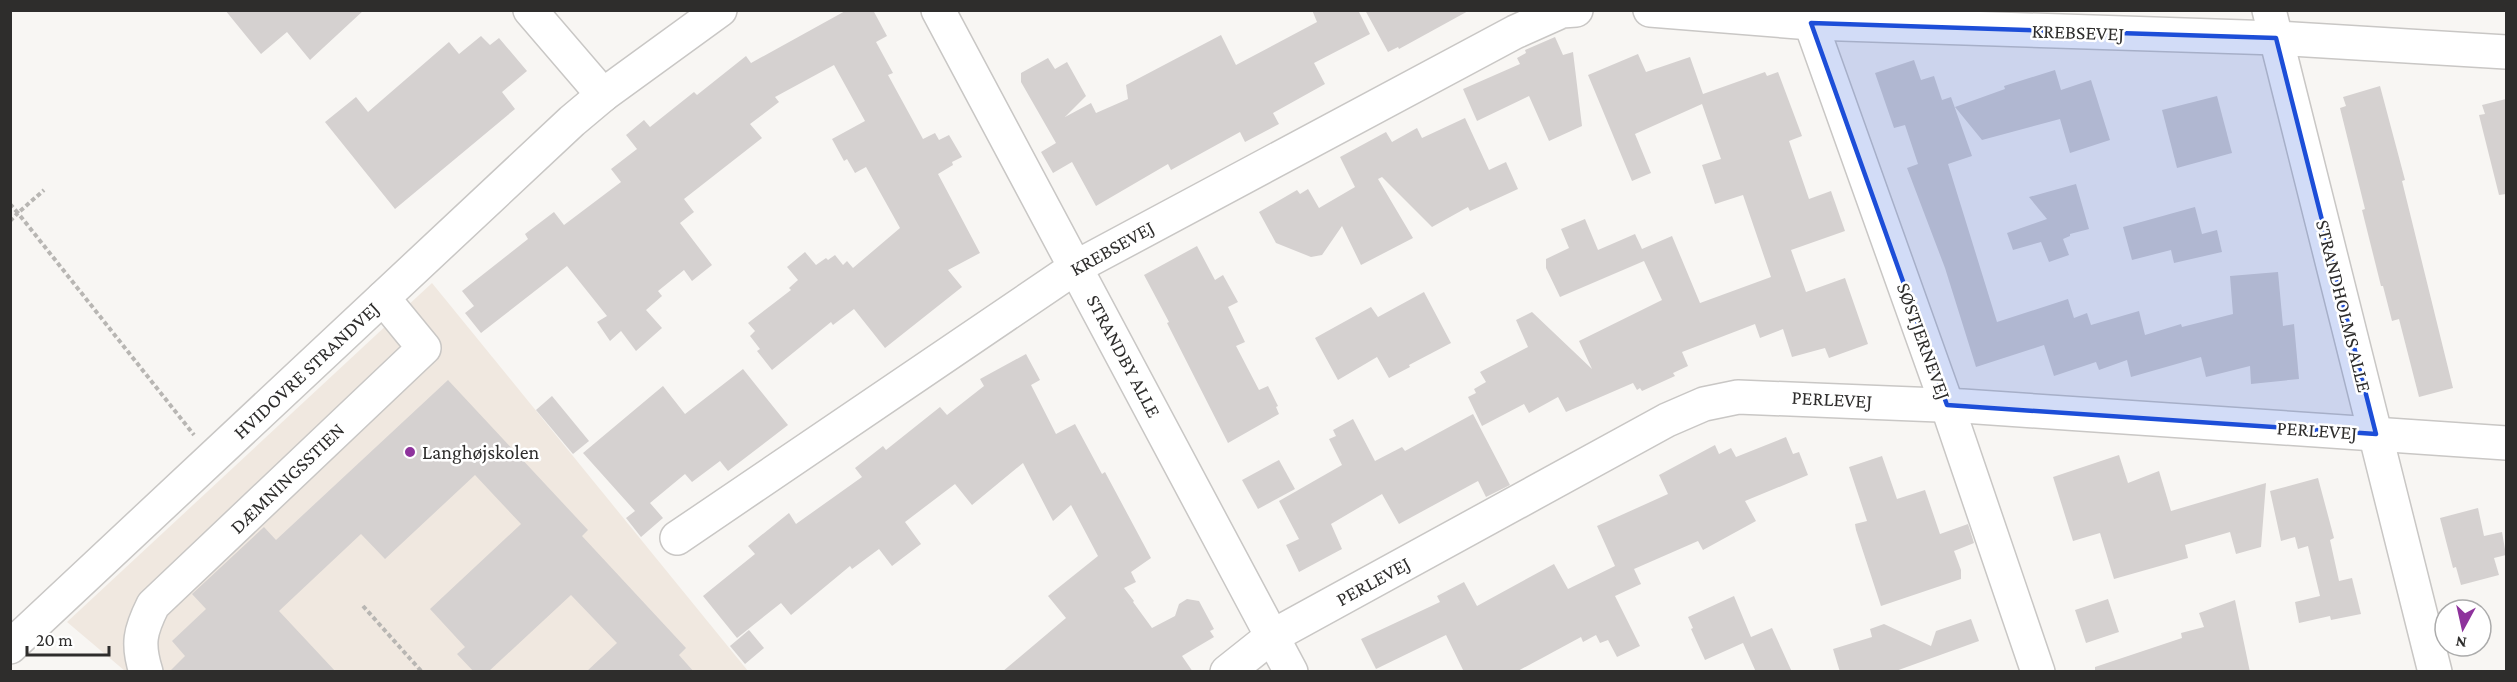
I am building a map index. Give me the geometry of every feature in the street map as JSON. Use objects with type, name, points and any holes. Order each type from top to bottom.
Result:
[{"type":"street","points":[[530,10],[603,95]]},
{"type":"street","name":"HVIDOVRE STRANDVEJ","points":[[10,647],[383,297],[603,95],[720,10]]},
{"type":"street","name":"STRANDBY ALLE","points":[[938,10],[1291,672]]},
{"type":"street","name":"KREBSEVEJ","points":[[677,538],[1076,267],[1515,32],[1562,12],[1576,10]]},
{"type":"street","name":"KREBSEVEJ","points":[[1650,10],[1808,17],[2272,24],[2506,52]]},
{"type":"street","name":"SØSTJERNEVEJ","points":[[1808,17],[1947,405],[2038,672]]},
{"type":"street","name":"STRANDHOLMS ALLE","points":[[2272,24],[2435,672]]},
{"type":"street","name":"DÆMNINGSSTIEN","points":[[146,672],[139,650],[143,625],[153,605],[423,348],[383,297]]},
{"type":"street","name":"PERLEVEJ","points":[[1227,672],[1271,637],[1667,420],[1704,404],[1748,397],[1947,405],[2506,443]]},
{"type":"path","points":[[10,221],[44,190]]},
{"type":"path","points":[[10,204],[187,426]]},
{"type":"path","points":[[363,606],[422,672]]},
{"type":"highlighted area","points":[[1811,23],[2276,38],[2376,434],[1947,405]]},
{"type":"shaded area","name":"Langhøjskolen","points":[[432,283],[748,671],[125,671],[67,622]]},
{"type":"building","points":[[225,10],[364,10],[310,60],[287,32],[261,54]]},
{"type":"building","points":[[847,10],[873,10],[887,36],[876,42],[893,73],[888,75],[923,139],[935,133],[939,140],[949,135],[962,157],[938,174],[980,253],[948,270],[962,287],[885,348],[854,309],[833,325],[831,322],[772,370],[757,351],[760,349],[750,336],[755,331],[748,323],[791,290],[789,288],[798,280],[787,267],[805,252],[816,265],[835,255],[843,265],[847,261],[853,268],[900,228],[866,167],[855,173],[847,159],[844,161],[832,139],[865,121],[834,65],[775,97],[779,102],[750,124],[762,138],[684,199],[694,212],[680,223],[712,265],[692,281],[684,270],[658,291],[662,296],[646,310],[662,328],[636,351],[621,331],[610,341],[597,322],[607,316],[567,266],[481,333],[465,313],[474,306],[462,291],[528,239],[525,234],[554,212],[564,225],[621,182],[611,169],[637,149],[626,135],[644,120],[650,127],[694,92],[697,95],[746,56],[751,63]]},
{"type":"building","points":[[1312,10],[1358,10],[1370,34],[1314,63],[1325,84],[1273,113],[1279,124],[1245,142],[1240,132],[1171,170],[1168,164],[1096,206],[1072,162],[1053,173],[1041,152],[1056,143],[1021,82],[1021,73],[1048,58],[1055,69],[1067,62],[1086,96],[1065,117],[1091,103],[1096,113],[1128,99],[1126,85],[1221,35],[1236,65],[1317,22]]},
{"type":"building","points":[[1365,10],[1470,10],[1399,49],[1398,47],[1388,52]]},
{"type":"building","points":[[481,36],[490,45],[499,38],[527,71],[502,92],[515,109],[395,209],[325,122],[356,97],[368,112],[449,42],[459,54]]},
{"type":"building","points":[[1555,37],[1563,55],[1573,52],[1582,126],[1549,141],[1529,96],[1477,121],[1463,89],[1520,64],[1517,58],[1526,53],[1525,50]]},
{"type":"building","points":[[1638,54],[1646,72],[1690,57],[1703,94],[1765,72],[1767,76],[1778,72],[1802,136],[1789,141],[1809,199],[1831,191],[1845,231],[1791,250],[1806,292],[1845,278],[1868,344],[1829,358],[1825,348],[1792,357],[1783,329],[1760,338],[1755,324],[1682,352],[1688,366],[1673,373],[1675,376],[1642,391],[1640,388],[1637,390],[1633,383],[1566,412],[1558,397],[1529,413],[1524,404],[1482,426],[1468,397],[1476,393],[1474,389],[1486,382],[1480,372],[1528,347],[1516,320],[1532,312],[1592,369],[1579,341],[1662,300],[1644,261],[1560,297],[1546,268],[1546,259],[1569,248],[1561,229],[1585,219],[1598,250],[1635,234],[1642,249],[1672,236],[1700,303],[1771,277],[1743,195],[1715,204],[1702,165],[1721,159],[1702,104],[1635,134],[1651,173],[1632,181],[1588,75]]},
{"type":"building","points":[[1914,60],[1921,80],[1934,76],[1942,100],[1951,97],[1972,156],[1948,164],[1997,322],[2068,299],[2074,318],[2087,313],[2091,325],[2139,311],[2145,335],[2181,324],[2182,327],[2233,314],[2230,276],[2278,272],[2283,326],[2294,324],[2299,379],[2251,384],[2250,366],[2206,377],[2201,357],[2131,377],[2127,360],[2099,370],[2096,362],[2054,376],[2044,345],[1976,367],[1945,268],[1907,168],[1918,164],[1905,125],[1894,128],[1875,73]]},
{"type":"building","points":[[2055,70],[2061,90],[2091,80],[2110,140],[2070,153],[2060,119],[1982,140],[1955,107],[2005,89],[2004,86]]},
{"type":"building","points":[[2380,86],[2405,180],[2402,181],[2453,388],[2419,397],[2399,319],[2392,321],[2383,286],[2381,286],[2340,108],[2346,106],[2343,97]]},
{"type":"building","points":[[2217,96],[2232,153],[2177,168],[2162,110]]},
{"type":"building","points":[[2506,99],[2506,194],[2499,195],[2479,115],[2485,114],[2482,105]]},
{"type":"building","points":[[1465,118],[1489,170],[1506,162],[1518,189],[1470,211],[1468,207],[1432,227],[1382,177],[1378,179],[1413,238],[1361,265],[1342,226],[1322,255],[1311,257],[1276,243],[1259,212],[1297,190],[1300,194],[1308,189],[1319,208],[1355,187],[1340,157],[1386,132],[1392,142],[1417,128],[1422,138]]},
{"type":"building","points":[[2076,184],[2089,229],[2070,234],[2063,239],[2069,255],[2049,262],[2041,242],[2013,250],[2007,233],[2047,219],[2029,197]]},
{"type":"building","points":[[2195,207],[2202,234],[2217,230],[2222,252],[2174,263],[2171,250],[2132,260],[2123,227]]},
{"type":"building","points":[[1197,246],[1215,280],[1223,275],[1238,302],[1228,307],[1245,342],[1236,346],[1259,390],[1268,386],[1278,406],[1276,407],[1279,414],[1228,443],[1144,275]]},
{"type":"building","points":[[1424,292],[1451,343],[1389,378],[1377,357],[1338,380],[1315,338],[1371,307],[1378,317]]},
{"type":"building","points":[[1026,354],[1040,380],[1031,385],[1056,434],[1075,424],[1102,474],[1105,472],[1151,558],[1131,572],[1136,582],[1124,588],[1133,602],[1152,628],[1175,616],[1179,604],[1187,599],[1199,601],[1214,629],[1210,631],[1214,637],[1182,656],[1193,672],[1002,672],[1066,618],[1048,596],[1098,556],[1071,505],[1053,521],[1023,463],[972,505],[955,484],[905,522],[921,544],[892,566],[879,549],[852,569],[850,566],[791,615],[781,603],[737,638],[703,596],[755,554],[748,546],[789,513],[796,524],[862,477],[855,468],[883,446],[886,450],[940,407],[947,415],[984,386],[980,379]]},
{"type":"building","points":[[743,369],[788,425],[728,471],[720,461],[692,482],[685,474],[650,503],[663,518],[641,537],[626,518],[635,511],[583,453],[663,386],[685,414]]},
{"type":"building","points":[[448,380],[588,530],[582,536],[686,648],[679,655],[694,672],[586,672],[617,643],[571,595],[488,672],[474,672],[457,654],[465,647],[430,609],[521,524],[475,475],[385,559],[361,534],[279,611],[336,672],[169,672],[185,656],[172,641],[206,609],[192,594],[264,527],[276,540]]},
{"type":"building","points":[[552,396],[589,441],[573,454],[536,410]]},
{"type":"building","points":[[1473,414],[1510,485],[1486,497],[1478,481],[1399,524],[1382,494],[1331,524],[1342,549],[1299,572],[1286,545],[1299,539],[1279,501],[1342,465],[1329,439],[1336,436],[1333,430],[1353,419],[1375,461],[1402,447],[1405,451]]},
{"type":"building","points":[[1786,437],[1793,454],[1799,452],[1808,475],[1745,501],[1756,521],[1703,550],[1698,541],[1634,569],[1641,584],[1615,596],[1640,646],[1617,657],[1608,640],[1600,643],[1596,635],[1583,642],[1581,637],[1516,672],[1464,672],[1446,635],[1376,669],[1361,639],[1440,602],[1437,596],[1464,582],[1477,606],[1554,564],[1568,589],[1615,566],[1597,526],[1668,494],[1659,475],[1715,445],[1719,454],[1731,448],[1736,457]]},
{"type":"building","points":[[2119,455],[2128,483],[2159,471],[2171,511],[2266,483],[2261,547],[2236,554],[2230,532],[2185,545],[2188,558],[2114,579],[2100,533],[2073,541],[2053,477]]},
{"type":"building","points":[[1882,456],[1897,499],[1925,490],[1940,534],[1968,524],[1974,543],[1954,551],[1961,570],[1961,579],[1881,606],[1856,530],[1855,524],[1867,521],[1849,467]]},
{"type":"building","points":[[1279,460],[1295,489],[1258,509],[1242,480]]},
{"type":"building","points":[[2318,478],[2334,538],[2330,540],[2339,581],[2352,578],[2361,614],[2331,620],[2330,616],[2299,623],[2295,602],[2320,596],[2308,546],[2298,549],[2295,537],[2281,541],[2270,491]]},
{"type":"building","points":[[2478,508],[2484,536],[2502,532],[2506,555],[2494,558],[2499,575],[2461,585],[2456,567],[2453,568],[2440,518]]},
{"type":"building","points":[[1734,596],[1751,637],[1772,628],[1792,672],[1756,672],[1743,643],[1705,660],[1688,617]]},
{"type":"building","points":[[2108,599],[2119,632],[2086,643],[2075,610]]},
{"type":"building","points":[[2235,600],[2250,672],[2095,672],[2095,667],[2182,638],[2181,633],[2204,627],[2199,613]]},
{"type":"building","points":[[1971,619],[1979,641],[1893,672],[1840,672],[1833,649],[1872,637],[1870,629],[1884,624],[1931,646],[1936,631]]},
{"type":"building","points":[[749,630],[764,648],[745,664],[730,646]]},
{"type":"place","name":"Langhøjskolen","points":[[410,452]]}]
